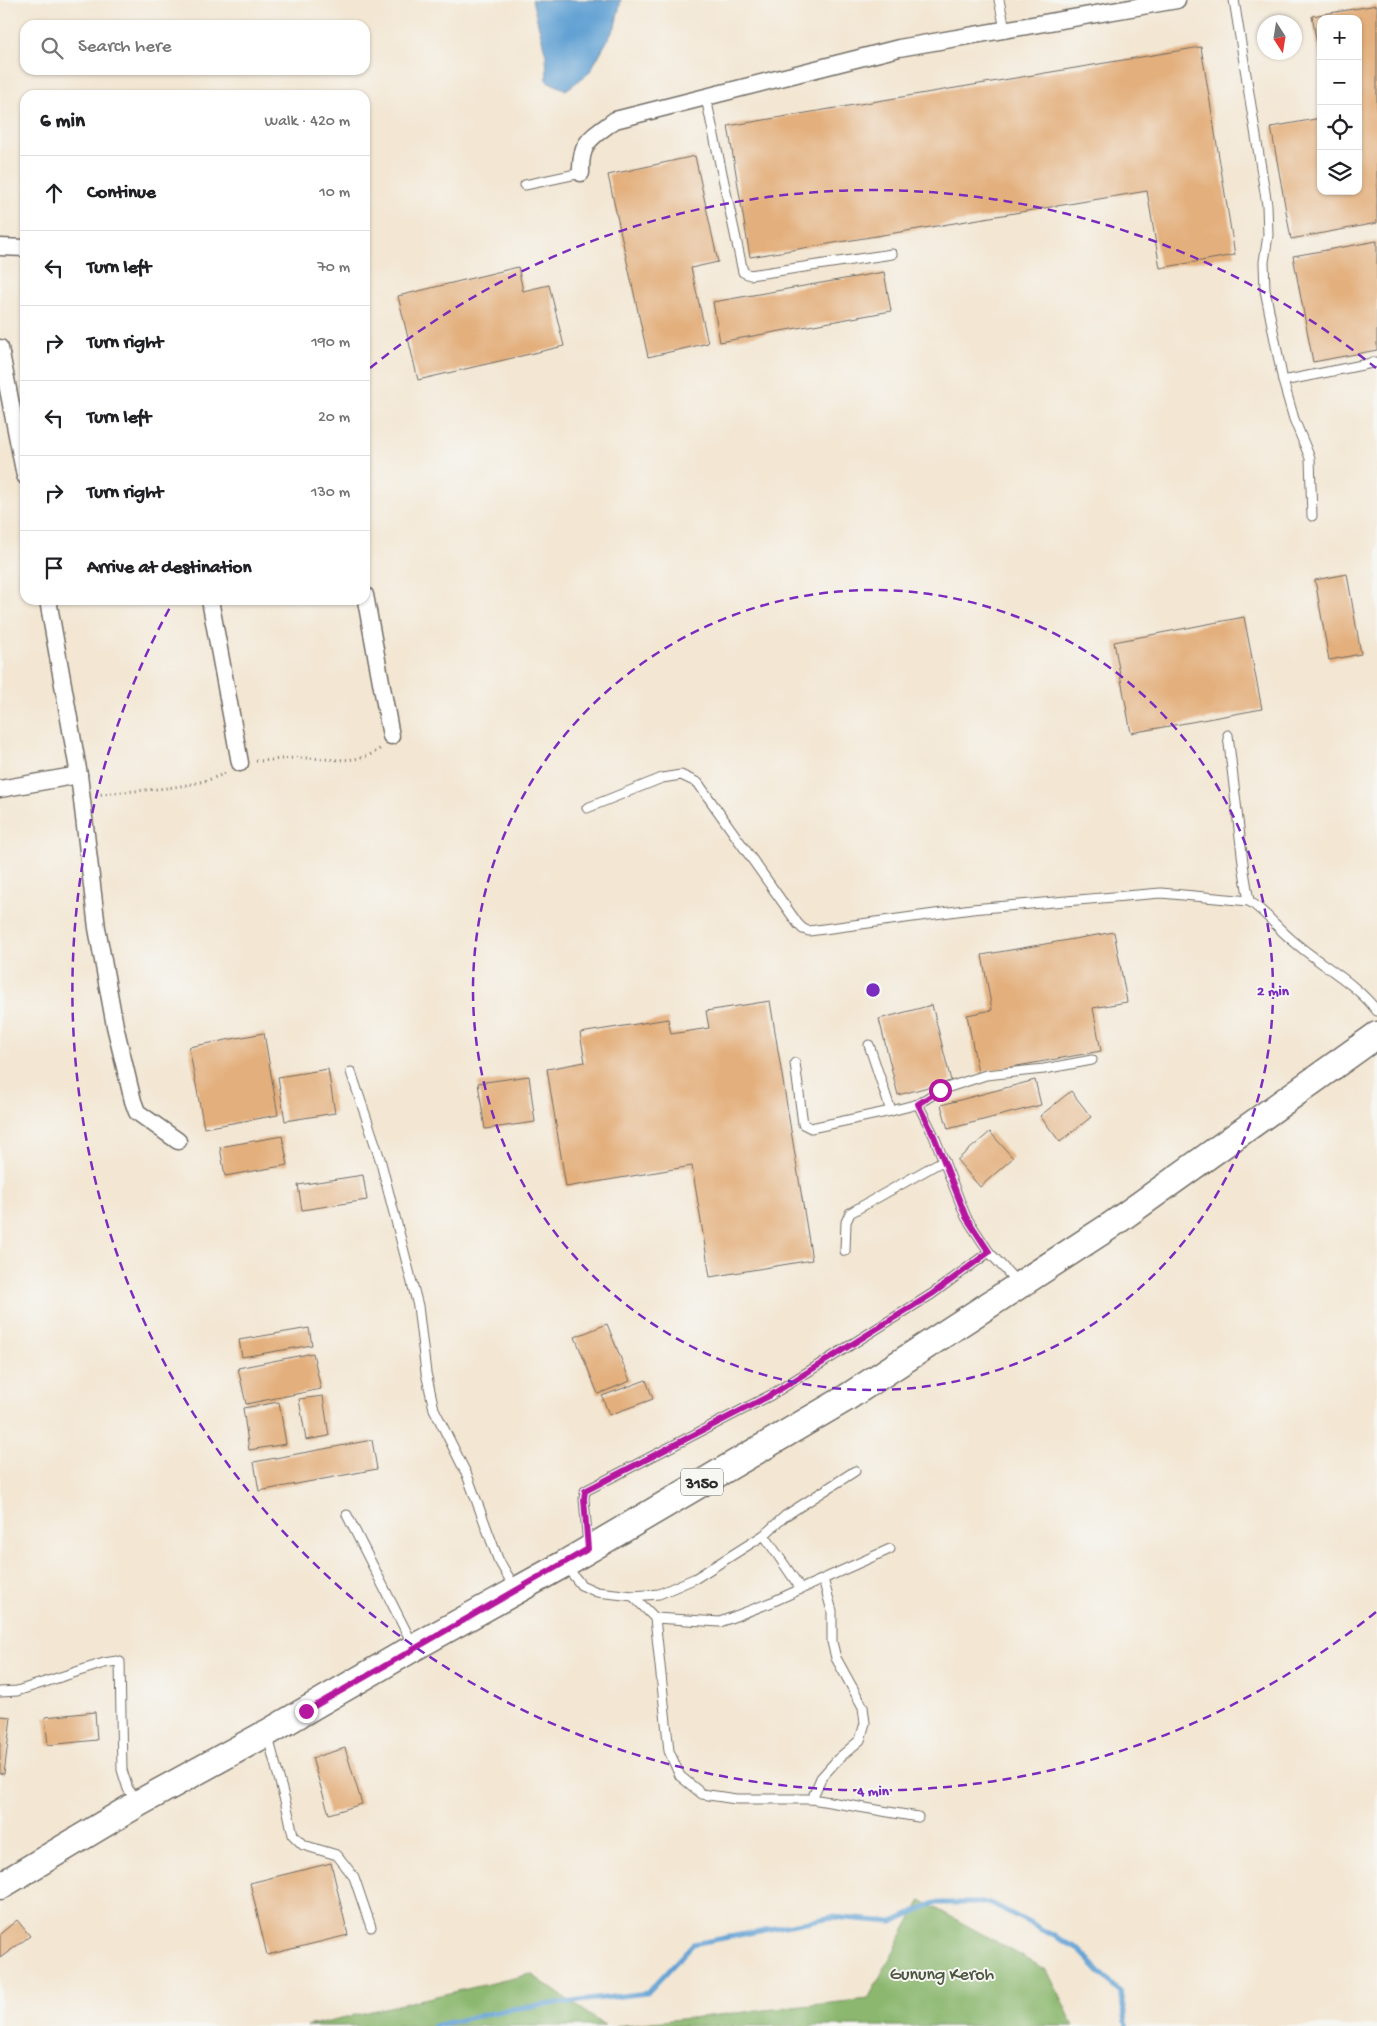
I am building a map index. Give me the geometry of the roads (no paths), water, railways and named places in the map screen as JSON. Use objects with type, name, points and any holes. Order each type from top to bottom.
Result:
[{"type":"main road","name":"3150","points":[[0,1886],[139,1803],[267,1733],[564,1564],[843,1400],[1110,1226],[1377,1035]]},
{"type":"street","points":[[581,173],[580,156],[589,139],[615,120],[899,48],[1178,0]]},
{"type":"street","points":[[0,248],[20,248]]},
{"type":"street","points":[[0,348],[20,450]]},
{"type":"street","points":[[49,605],[83,801],[97,928],[115,1026],[133,1102],[137,1112],[178,1141]]},
{"type":"street","points":[[211,605],[240,763]]},
{"type":"street","points":[[367,605],[391,736]]},
{"type":"street","points":[[0,789],[79,775]]},
{"type":"lane","points":[[999,0],[1005,30]]},
{"type":"lane","points":[[1234,0],[1267,206],[1268,235],[1264,262],[1265,290],[1283,381],[1294,419],[1310,458],[1312,516]]},
{"type":"lane","points":[[706,98],[743,272],[750,275],[892,254]]},
{"type":"lane","points":[[525,185],[581,173]]},
{"type":"lane","points":[[1283,381],[1377,362]]},
{"type":"lane","points":[[1228,735],[1244,871],[1250,902]]},
{"type":"lane","points":[[587,808],[662,778],[681,775],[698,782],[802,930],[810,931],[972,909],[1161,892],[1250,902],[1260,908],[1292,940],[1346,980],[1377,1011]]},
{"type":"lane","points":[[869,1045],[891,1111]]},
{"type":"lane","points":[[795,1063],[803,1124],[811,1128],[821,1128],[918,1104],[940,1090],[986,1075],[1044,1069],[1092,1060]]},
{"type":"lane","points":[[351,1072],[380,1159],[418,1306],[426,1373],[434,1409],[467,1475],[498,1560],[517,1591]]},
{"type":"lane","points":[[918,1104],[944,1160],[966,1217],[989,1252],[1019,1284]]},
{"type":"lane","points":[[845,1251],[846,1222],[850,1213],[944,1160]]},
{"type":"lane","points":[[588,1549],[585,1491],[771,1395],[932,1294],[989,1252]]},
{"type":"lane","points":[[564,1564],[580,1585],[597,1592],[633,1596],[659,1594],[696,1578],[764,1535],[785,1516],[855,1471]]},
{"type":"lane","points":[[347,1515],[415,1648]]},
{"type":"lane","points":[[764,1535],[801,1589]]},
{"type":"lane","points":[[655,1618],[720,1622],[801,1589],[890,1549]]},
{"type":"lane","points":[[812,1799],[821,1778],[838,1759],[860,1740],[864,1723],[862,1707],[836,1658],[832,1642],[832,1610],[823,1579]]},
{"type":"lane","points":[[633,1596],[655,1618],[669,1751],[680,1776],[702,1794],[736,1799],[812,1799],[918,1817]]},
{"type":"lane","points":[[0,1692],[17,1691],[104,1663],[120,1662],[122,1770],[128,1789],[139,1803]]},
{"type":"lane","points":[[267,1733],[293,1835],[302,1844],[337,1855],[354,1877],[371,1927]]},
{"type":"water","points":[[532,0],[621,0],[615,27],[589,73],[566,90],[547,81],[546,55]]},
{"type":"waterway","points":[[433,2026],[510,2009],[647,1993],[693,1944],[832,1917],[892,1922],[935,1903],[991,1903],[1077,1948],[1120,1992],[1127,2026]]},
{"type":"park label","name":"Gunung Keroh","points":[[942,1973]]}]
